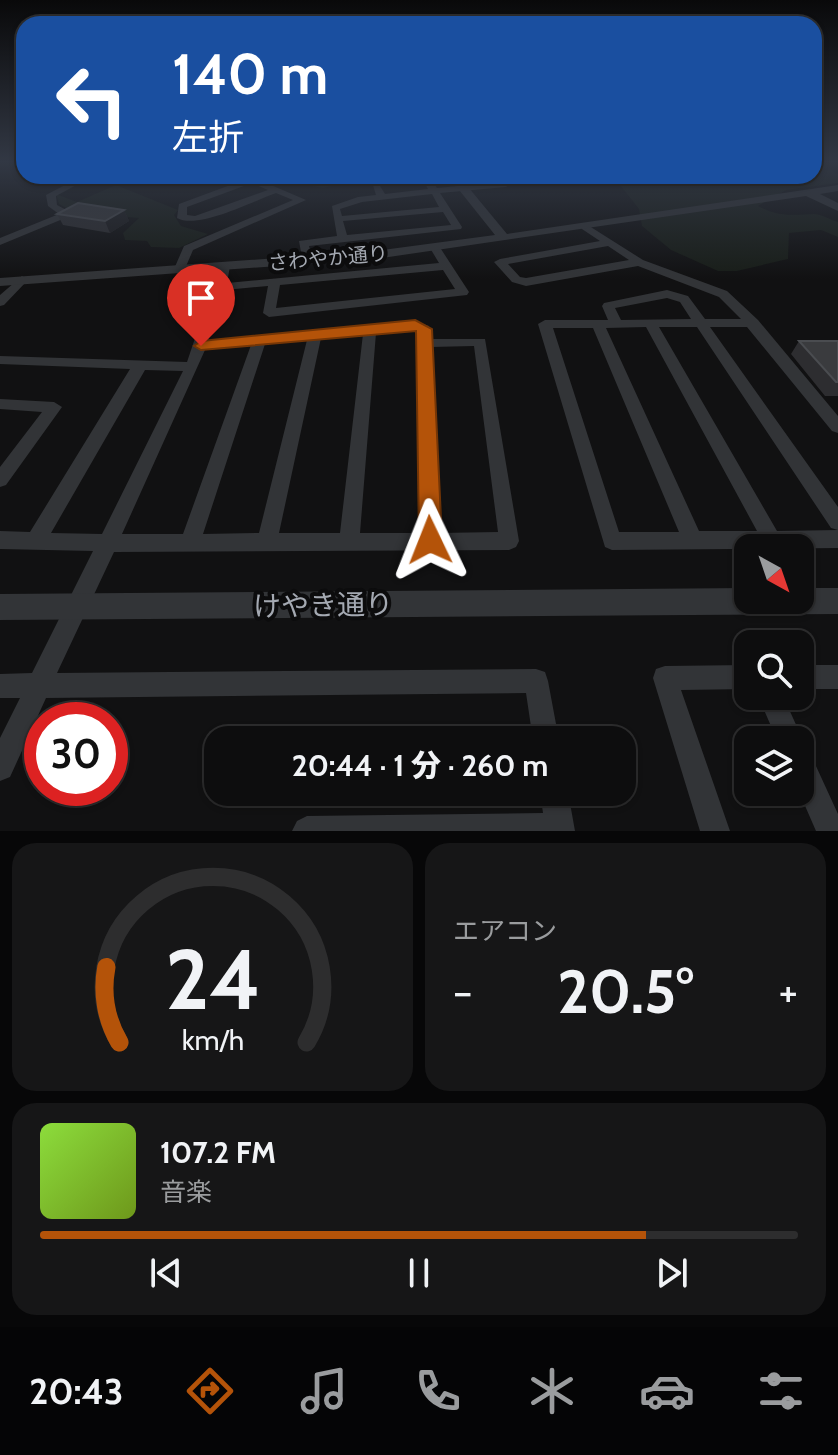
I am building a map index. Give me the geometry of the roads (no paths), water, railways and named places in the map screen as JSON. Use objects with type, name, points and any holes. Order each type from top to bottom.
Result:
[{"type":"street","points":[[0,242],[67,214],[53,206],[52,202]]},
{"type":"street","points":[[190,202],[182,206],[182,218],[196,219],[243,202]]},
{"type":"street","points":[[180,269],[188,248],[296,202]]},
{"type":"street","points":[[343,239],[335,208],[353,202]]},
{"type":"street","points":[[307,261],[303,243],[457,227],[440,202]]},
{"type":"street","points":[[474,202],[504,238]]},
{"type":"street","name":"さわやか通り","points":[[0,282],[307,261],[435,248],[751,202]]},
{"type":"street","points":[[337,219],[445,209]]},
{"type":"street","points":[[249,220],[271,230]]},
{"type":"street","points":[[586,227],[639,262],[723,294],[753,323],[838,427]]},
{"type":"street","points":[[607,243],[500,262],[516,280],[526,282],[639,262]]},
{"type":"street","points":[[274,284],[269,313],[463,292],[435,248]]},
{"type":"street","points":[[0,767],[192,367],[220,287],[224,266]]},
{"type":"street","points":[[220,287],[447,266]]},
{"type":"street","points":[[0,302],[22,280]]},
{"type":"street","points":[[617,324],[608,306],[667,294],[684,299],[838,522]]},
{"type":"street","points":[[650,323],[769,534]]},
{"type":"street","points":[[734,540],[612,541],[545,324],[753,323]]},
{"type":"street","points":[[598,324],[693,540]]},
{"type":"street","points":[[201,346],[415,325],[424,329],[430,540]]},
{"type":"street","points":[[349,540],[370,330]]},
{"type":"street","points":[[267,541],[315,336]]},
{"type":"street","points":[[190,542],[259,341]]},
{"type":"street","points":[[0,540],[108,543],[509,541],[480,342],[425,343]]},
{"type":"street","points":[[0,360],[192,367]]},
{"type":"street","points":[[35,541],[139,367]]},
{"type":"street","points":[[0,404],[54,407],[0,480]]},
{"type":"street","points":[[819,404],[838,404]]},
{"type":"street","points":[[814,539],[838,539]]},
{"type":"street","name":"けやき通り","points":[[0,607],[838,601]]},
{"type":"street","points":[[715,831],[665,678],[734,677]]},
{"type":"street","points":[[814,677],[838,677]]},
{"type":"street","points":[[0,686],[536,681],[544,726]]},
{"type":"street","points":[[814,791],[832,826]]},
{"type":"street","points":[[307,831],[560,829],[556,806]]}]
